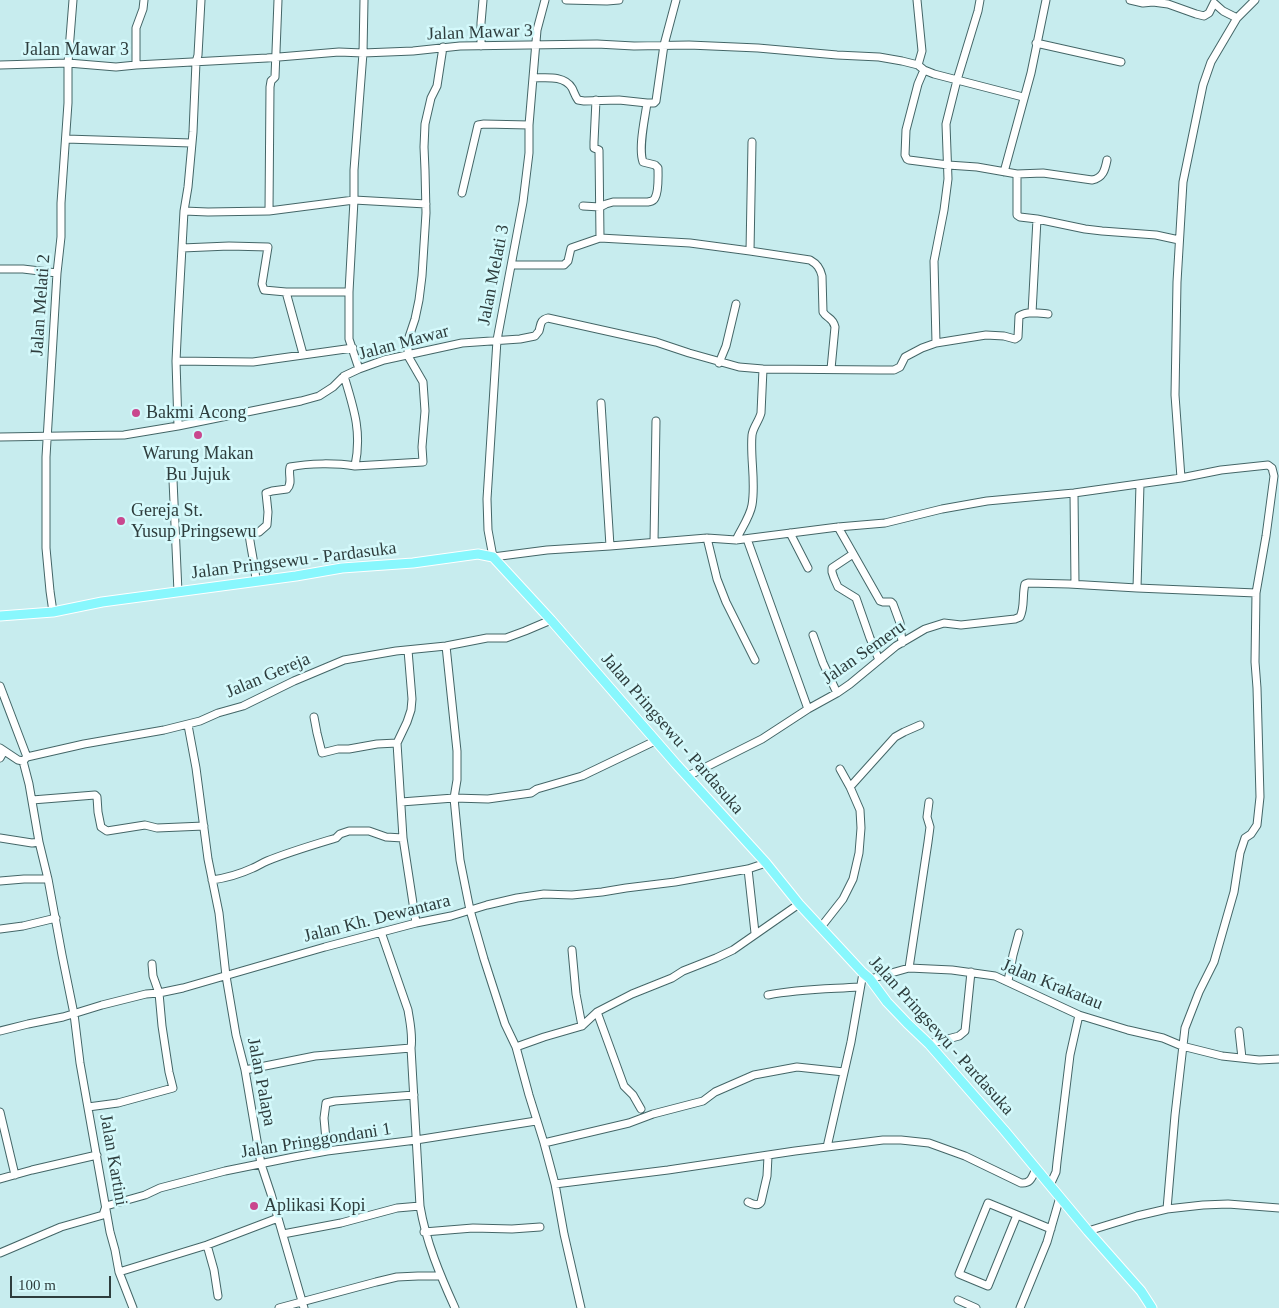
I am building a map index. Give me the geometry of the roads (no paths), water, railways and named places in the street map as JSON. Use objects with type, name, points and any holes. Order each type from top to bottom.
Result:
[{"type":"main road","name":"Jalan Pringsewu - Pardasuka","points":[[0,616],[53,612],[102,602],[342,568],[413,563],[478,554],[493,557],[551,620],[655,741],[766,863],[894,1009],[929,1044],[1141,1291],[1152,1308]]},
{"type":"street","name":"Jalan Melati 2","points":[[53,612],[46,548],[46,456],[57,273],[61,237],[61,203],[68,103],[68,63],[73,0]]},
{"type":"street","points":[[136,65],[136,28],[143,9],[144,0]]},
{"type":"street","points":[[178,426],[176,361],[182,248],[201,0]]},
{"type":"street","points":[[269,211],[270,87],[271,81],[275,77],[278,0]]},
{"type":"street","points":[[359,369],[349,339],[349,292],[354,170],[363,53],[364,0]]},
{"type":"street","points":[[481,46],[483,0]]},
{"type":"street","name":"Jalan Melati 3","points":[[493,557],[488,530],[487,499],[497,340],[524,194],[529,153],[529,125],[537,30],[545,0]]},
{"type":"street","points":[[566,0],[619,0]]},
{"type":"street","points":[[533,78],[557,78],[564,80],[572,88],[578,100],[619,100],[654,103],[656,101],[664,45],[676,0]]},
{"type":"street","points":[[916,0],[922,51],[918,64],[924,70],[1024,97]]},
{"type":"street","points":[[936,343],[934,261],[948,179],[946,124],[980,0]]},
{"type":"street","points":[[1004,172],[1031,73],[1046,0]]},
{"type":"street","points":[[1130,0],[1168,4],[1204,16],[1209,13],[1214,1],[1223,11],[1237,18]]},
{"type":"street","points":[[1181,478],[1176,395],[1177,282],[1183,182],[1203,84],[1212,62],[1237,18],[1254,0]]},
{"type":"street","points":[[1036,43],[1121,62]]},
{"type":"street","name":"Jalan Mawar 3","points":[[0,65],[68,63],[116,67],[339,52],[413,51],[443,47],[597,44],[766,48],[879,57],[918,64]]},
{"type":"street","points":[[256,581],[249,534],[259,532],[267,525],[266,493],[289,488],[290,468],[321,464],[355,466],[423,462],[422,447],[426,411],[423,382],[408,356],[408,340],[415,319],[420,292],[426,204],[424,147],[426,124],[431,98],[438,79],[443,47]]},
{"type":"street","points":[[924,70],[918,84],[906,130],[905,155],[909,160],[977,167],[1017,174],[1043,174],[1092,180],[1099,178],[1106,170],[1107,160]]},
{"type":"street","points":[[596,100],[594,148],[599,150],[600,238]]},
{"type":"street","points":[[583,206],[600,207],[613,202],[648,202],[655,198],[658,168],[643,162],[641,158],[642,135],[647,103]]},
{"type":"street","points":[[462,193],[478,125],[529,125]]},
{"type":"street","points":[[66,139],[191,143]]},
{"type":"street","points":[[750,250],[752,142]]},
{"type":"street","points":[[1017,174],[1017,215],[1020,217],[1094,230],[1179,240]]},
{"type":"street","points":[[184,211],[269,211],[354,200],[426,204]]},
{"type":"street","points":[[1032,313],[1037,219]]},
{"type":"street","points":[[512,265],[564,265],[568,261],[571,248],[600,238],[690,243],[810,260],[816,263],[822,276],[823,312],[832,320],[835,327],[831,369]]},
{"type":"street","points":[[182,248],[268,247],[262,284],[264,290],[349,292]]},
{"type":"street","points":[[0,268],[57,273]]},
{"type":"street","points":[[286,292],[303,354]]},
{"type":"street","points":[[736,304],[726,346],[719,363],[763,369],[894,370],[900,367],[905,357],[936,343],[986,335],[1018,338],[1019,316],[1032,313],[1048,314]]},
{"type":"street","name":"Jalan Mawar","points":[[0,437],[124,435],[302,401],[319,396],[333,387],[344,376],[384,360],[462,343],[520,339],[535,336],[539,331],[541,321],[545,318],[656,342],[719,363]]},
{"type":"street","points":[[176,361],[253,362],[353,348]]},
{"type":"street","points":[[736,540],[752,506],[754,484],[752,433],[761,413],[763,369]]},
{"type":"street","points":[[344,376],[358,429],[355,466]]},
{"type":"street","points":[[602,403],[610,546]]},
{"type":"street","points":[[654,542],[656,421]]},
{"type":"street","points":[[493,557],[547,550],[707,538],[747,539],[885,523],[942,509],[987,501],[1074,494],[1221,470],[1268,465],[1272,468],[1274,476],[1256,593],[1255,662],[1260,797],[1257,825],[1251,834],[1245,838],[1240,853],[1234,892],[1214,962],[1190,1012],[1185,1028],[1167,1209]]},
{"type":"street","points":[[173,480],[178,592]]},
{"type":"street","points":[[1137,588],[1140,484]]},
{"type":"street","points":[[1074,494],[1075,584]]},
{"type":"street","points":[[838,527],[880,601],[893,604],[900,623],[902,643]]},
{"type":"street","points":[[790,533],[808,568]]},
{"type":"street","points":[[707,538],[717,579],[754,660]]},
{"type":"street","points":[[747,539],[808,709]]},
{"type":"street","points":[[853,554],[832,568],[834,578],[838,587],[856,598],[879,660]]},
{"type":"street","name":"Jalan Semeru","points":[[688,776],[762,738],[837,693],[896,646],[925,629],[944,623],[961,625],[1020,617],[1023,611],[1023,589],[1025,584],[1028,583],[1256,593]]},
{"type":"street","name":"Jalan Gereja","points":[[25,759],[84,744],[188,725],[218,713],[243,706],[294,681],[344,660],[396,651],[446,646],[487,638],[506,638],[551,620]]},
{"type":"street","points":[[813,635],[837,693]]},
{"type":"street","points":[[446,646],[457,752],[457,780],[454,798],[460,860],[470,910],[505,1024],[516,1047],[536,1121],[544,1143],[581,1308]]},
{"type":"street","points":[[408,650],[412,699],[411,710],[397,743],[403,838],[416,923]]},
{"type":"street","name":"Jalan Kartini","points":[[0,686],[25,759],[39,842],[56,918],[74,1014],[80,1063],[106,1206],[119,1272],[133,1308]]},
{"type":"street","points":[[314,717],[322,753],[338,749],[397,743]]},
{"type":"street","name":"Jalan Palapa","points":[[188,725],[196,768],[208,859],[219,913],[226,976],[236,1035],[245,1070],[260,1164],[283,1234],[303,1305]]},
{"type":"street","points":[[850,787],[895,737],[920,725]]},
{"type":"street","points":[[401,802],[454,798],[488,799],[531,793],[537,789],[582,776],[655,741]]},
{"type":"street","points":[[0,758],[2,750],[25,759]]},
{"type":"street","points":[[822,927],[843,898],[853,879],[859,853],[860,810],[840,769]]},
{"type":"street","points":[[32,800],[94,795],[97,797],[101,827],[107,830],[146,825],[157,828],[204,826]]},
{"type":"street","points":[[910,968],[930,827],[927,817],[929,802]]},
{"type":"street","points":[[212,880],[226,878],[293,851],[336,838],[340,834],[349,831],[370,831],[386,837],[403,838]]},
{"type":"street","points":[[0,838],[32,843],[39,842]]},
{"type":"street","name":"Jalan Kh. Dewantara","points":[[0,1031],[226,976],[256,966],[416,923],[452,916],[494,903],[531,895],[572,895],[675,882],[748,869],[766,863]]},
{"type":"street","points":[[748,869],[755,933]]},
{"type":"street","points":[[0,881],[48,879]]},
{"type":"street","points":[[516,1047],[582,1026],[597,1012],[632,994],[733,950],[755,933],[800,904]]},
{"type":"street","points":[[0,929],[56,918]]},
{"type":"street","points":[[381,932],[408,1010],[412,1040],[420,1206],[424,1232],[440,1276],[455,1308]]},
{"type":"street","points":[[1008,981],[1019,933]]},
{"type":"street","points":[[572,950],[576,994],[582,1026]]},
{"type":"street","points":[[88,1107],[118,1104],[174,1088],[164,1044],[159,993],[153,976],[152,964]]},
{"type":"street","name":"Jalan Krakatau","points":[[866,976],[910,968],[933,968],[994,976],[1079,1015],[1128,1030],[1163,1038],[1182,1046],[1222,1056],[1260,1060],[1279,1059]]},
{"type":"street","points":[[929,1044],[959,1036],[965,1031],[971,972]]},
{"type":"street","points":[[826,1147],[851,1042],[859,987],[866,976]]},
{"type":"street","points":[[768,995],[818,989],[859,987]]},
{"type":"street","points":[[597,1012],[624,1086],[633,1095],[641,1109]]},
{"type":"street","points":[[1050,1185],[1056,1172],[1070,1055],[1079,1015]]},
{"type":"street","points":[[1239,1031],[1242,1058]]},
{"type":"street","points":[[245,1070],[315,1056],[412,1048]]},
{"type":"street","points":[[544,1143],[630,1123],[653,1114],[703,1101],[715,1092],[754,1076],[797,1068],[844,1072]]},
{"type":"street","points":[[327,1151],[324,1118],[326,1103],[414,1095]]},
{"type":"street","points":[[0,1112],[16,1175]]},
{"type":"street","name":"Jalan Pringgondani 1","points":[[0,1253],[61,1227],[103,1215],[106,1206],[160,1188],[225,1171],[327,1151],[416,1140],[536,1121]]},
{"type":"street","points":[[554,1184],[883,1140],[929,1143],[965,1156],[1026,1184],[1031,1181],[1036,1168]]},
{"type":"street","points":[[0,1179],[97,1155]]},
{"type":"street","points":[[748,1202],[757,1205],[761,1202],[767,1176],[768,1156]]},
{"type":"street","points":[[1020,1308],[1037,1269],[1060,1197]]},
{"type":"street","points":[[1017,1216],[988,1286],[959,1274],[988,1203],[1051,1229]]},
{"type":"street","points":[[1088,1231],[1167,1209],[1228,1204],[1279,1208]]},
{"type":"street","points":[[283,1234],[341,1223],[398,1208],[420,1206]]},
{"type":"street","points":[[119,1272],[207,1245],[278,1218]]},
{"type":"street","points":[[424,1232],[473,1228],[512,1229],[540,1227]]},
{"type":"street","points":[[207,1245],[214,1270],[218,1296]]},
{"type":"street","points":[[279,1308],[303,1305],[366,1284],[397,1277],[440,1276]]},
{"type":"street","points":[[958,1300],[976,1308]]},
{"type":"place","name":"Bakmi Acong","points":[[136,413]]},
{"type":"place","name":"Warung Makan Bu Jujuk","points":[[198,435]]},
{"type":"place","name":"Gereja St. Yusup Pringsewu","points":[[121,521]]},
{"type":"place","name":"Aplikasi Kopi","points":[[254,1206]]}]
